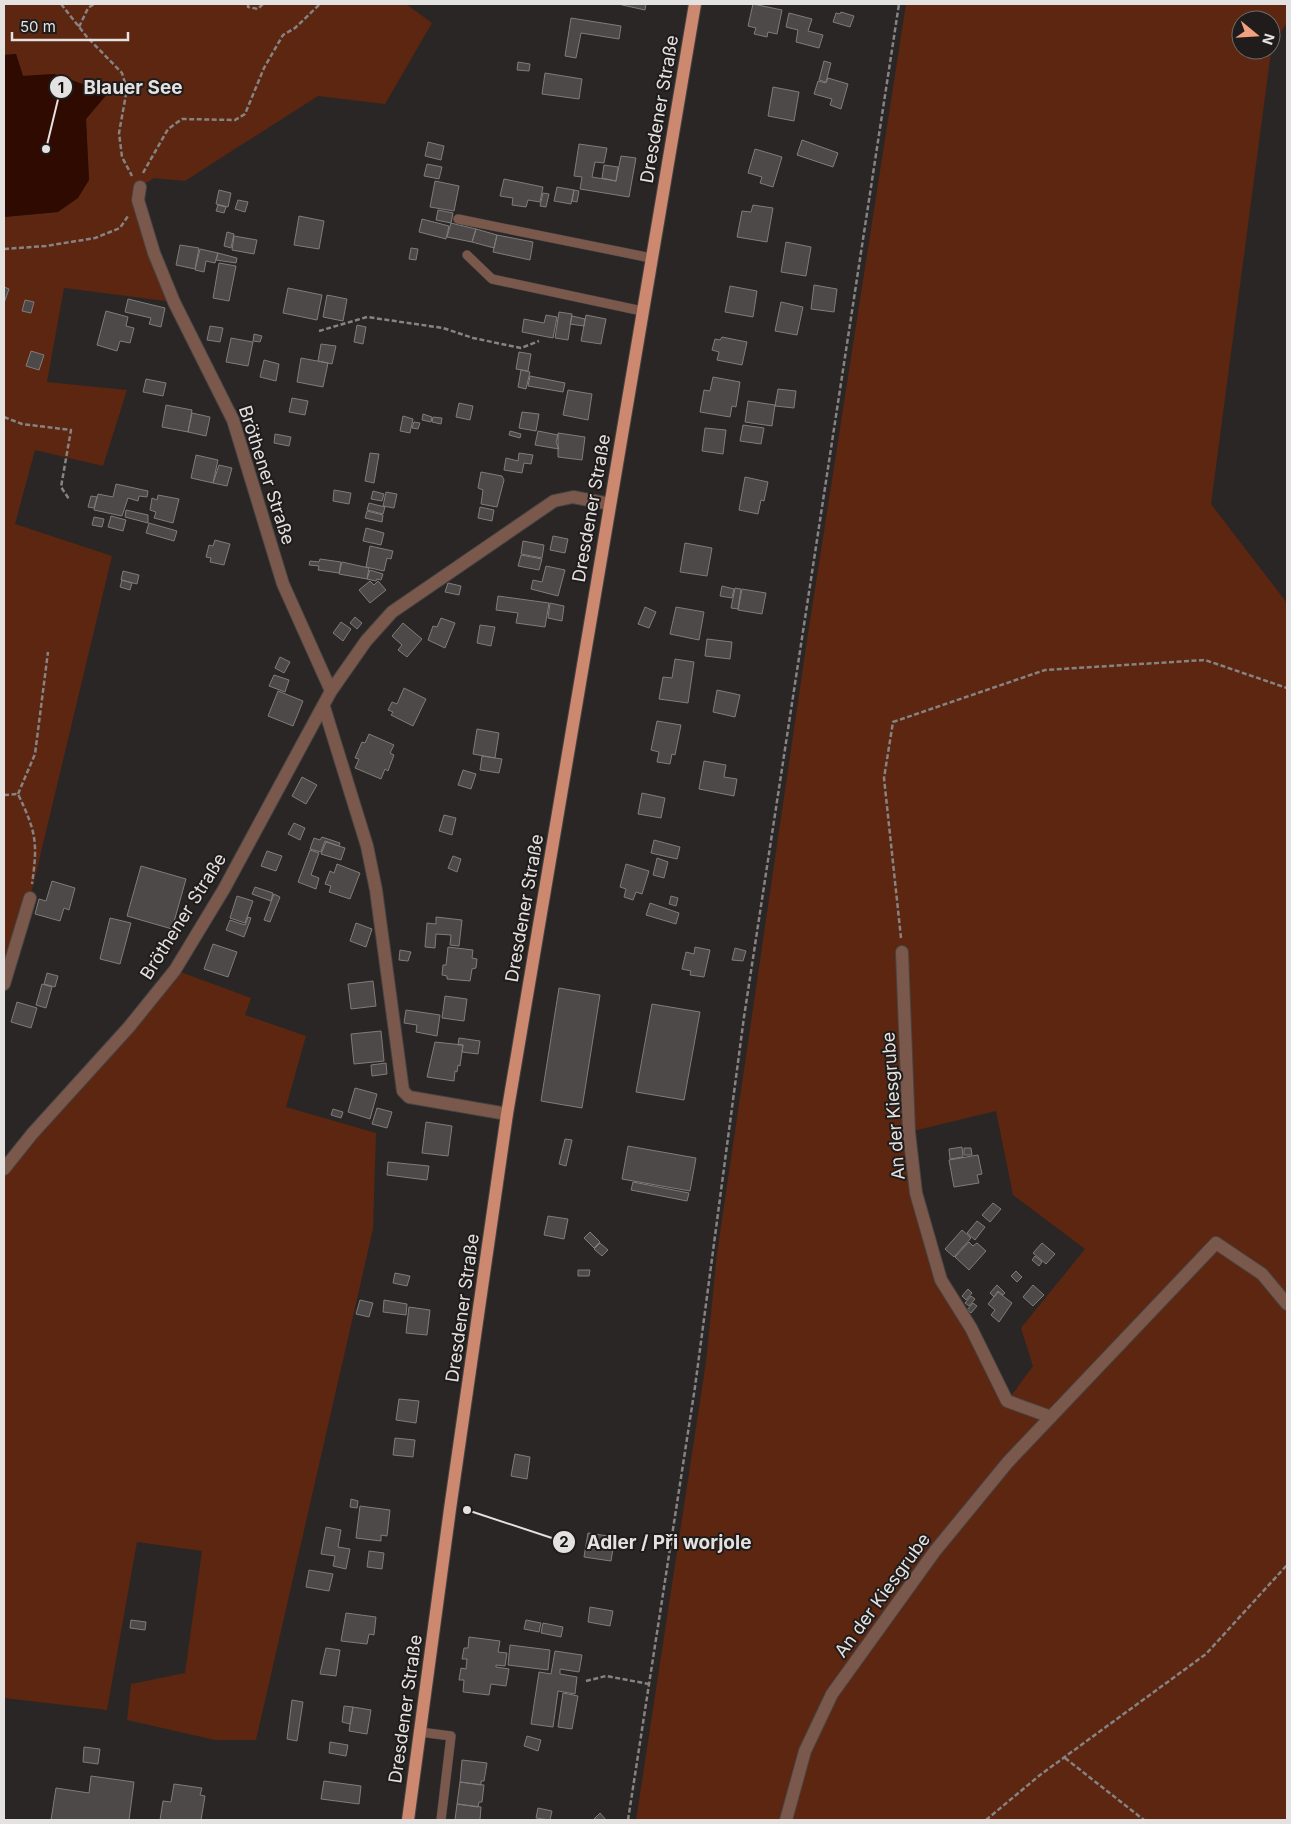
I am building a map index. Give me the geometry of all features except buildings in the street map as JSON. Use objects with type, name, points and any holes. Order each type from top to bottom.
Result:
[{"type":"main road","name":"Dresdener Straße","points":[[408,1820],[507,1114],[695,4]]},
{"type":"street","name":"Bröthener Straße","points":[[140,187],[138,200],[154,252],[174,302],[233,420],[283,584],[331,691]]},
{"type":"street","name":"Bröthener Straße","points":[[4,1169],[32,1134],[129,1027],[175,970],[224,889],[331,691],[366,641],[392,612],[554,501],[573,497],[610,504]]},
{"type":"street","points":[[324,707],[368,846],[376,890],[403,1091],[409,1098],[507,1114]]},
{"type":"street","points":[[4,984],[30,898]]},
{"type":"street","name":"An der Kiesgrube","points":[[902,952],[909,1132],[916,1193],[941,1280],[971,1328],[1007,1401],[1051,1416]]},
{"type":"street","name":"An der Kiesgrube","points":[[786,1820],[805,1752],[832,1694],[935,1551],[1008,1462],[1216,1243],[1262,1274],[1287,1304]]},
{"type":"lane","points":[[458,219],[651,258]]},
{"type":"lane","points":[[467,255],[492,279],[642,311]]},
{"type":"lane","points":[[420,1732],[451,1736],[441,1820]]},
{"type":"path","points":[[61,4],[79,27],[122,73],[127,90],[119,133],[122,157],[140,187]]},
{"type":"path","points":[[79,27],[88,8],[94,4]]},
{"type":"path","points":[[248,4],[248,7],[258,9],[263,4]]},
{"type":"path","points":[[140,187],[144,171],[168,129],[182,119],[235,120],[245,114],[264,68],[283,35],[294,28],[320,4]]},
{"type":"path","points":[[628,1820],[695,1387],[744,1017],[899,4]]},
{"type":"path","points":[[4,249],[46,246],[95,238],[120,228],[138,200]]},
{"type":"path","points":[[319,331],[368,317],[443,328],[472,338],[521,348],[539,341]]},
{"type":"path","points":[[4,417],[22,424],[71,430],[61,487],[69,499]]},
{"type":"path","points":[[30,898],[37,851],[32,824],[18,794],[35,754],[48,652]]},
{"type":"path","points":[[902,952],[884,778],[893,722],[1045,670],[1205,660],[1287,688]]},
{"type":"path","points":[[4,794],[18,794]]},
{"type":"path","points":[[986,1820],[1040,1775],[1206,1654],[1287,1565]]},
{"type":"path","points":[[586,1681],[606,1676],[649,1684]]},
{"type":"path","points":[[1065,1758],[1144,1820]]},
{"type":"shaded area","points":[[4,4],[406,4],[432,23],[385,104],[318,96],[185,181],[154,178],[140,187],[174,302],[64,288],[47,382],[127,390],[103,466],[35,450],[15,524],[112,556],[30,898],[4,983],[4,217],[58,212],[89,180],[86,119],[108,93],[54,74],[23,76],[16,54],[4,55]]},
{"type":"shaded area","points":[[906,4],[1287,4],[1287,23],[1281,31],[1281,10],[1231,10],[1231,60],[1270,60],[1211,504],[1287,603],[1287,1820],[636,1820],[706,1362],[717,1254],[806,647]],"holes":[[[996,1111],[1013,1195],[1085,1249],[1021,1328],[1033,1366],[1008,1400],[942,1280],[917,1193],[909,1132]]]},
{"type":"shaded area","points":[[16,54],[23,76],[54,74],[108,93],[86,119],[89,180],[78,198],[58,212],[4,217],[4,55]]},
{"type":"shaded area","points":[[175,970],[251,998],[245,1015],[306,1036],[286,1107],[376,1133],[373,1229],[256,1740],[215,1740],[127,1720],[131,1684],[185,1673],[202,1551],[137,1542],[107,1710],[4,1698],[4,1169]]},
{"type":"place","name":"Blauer See","points":[[46,149]]},
{"type":"place","name":"Adler / Při worjole","points":[[467,1510]]}]
